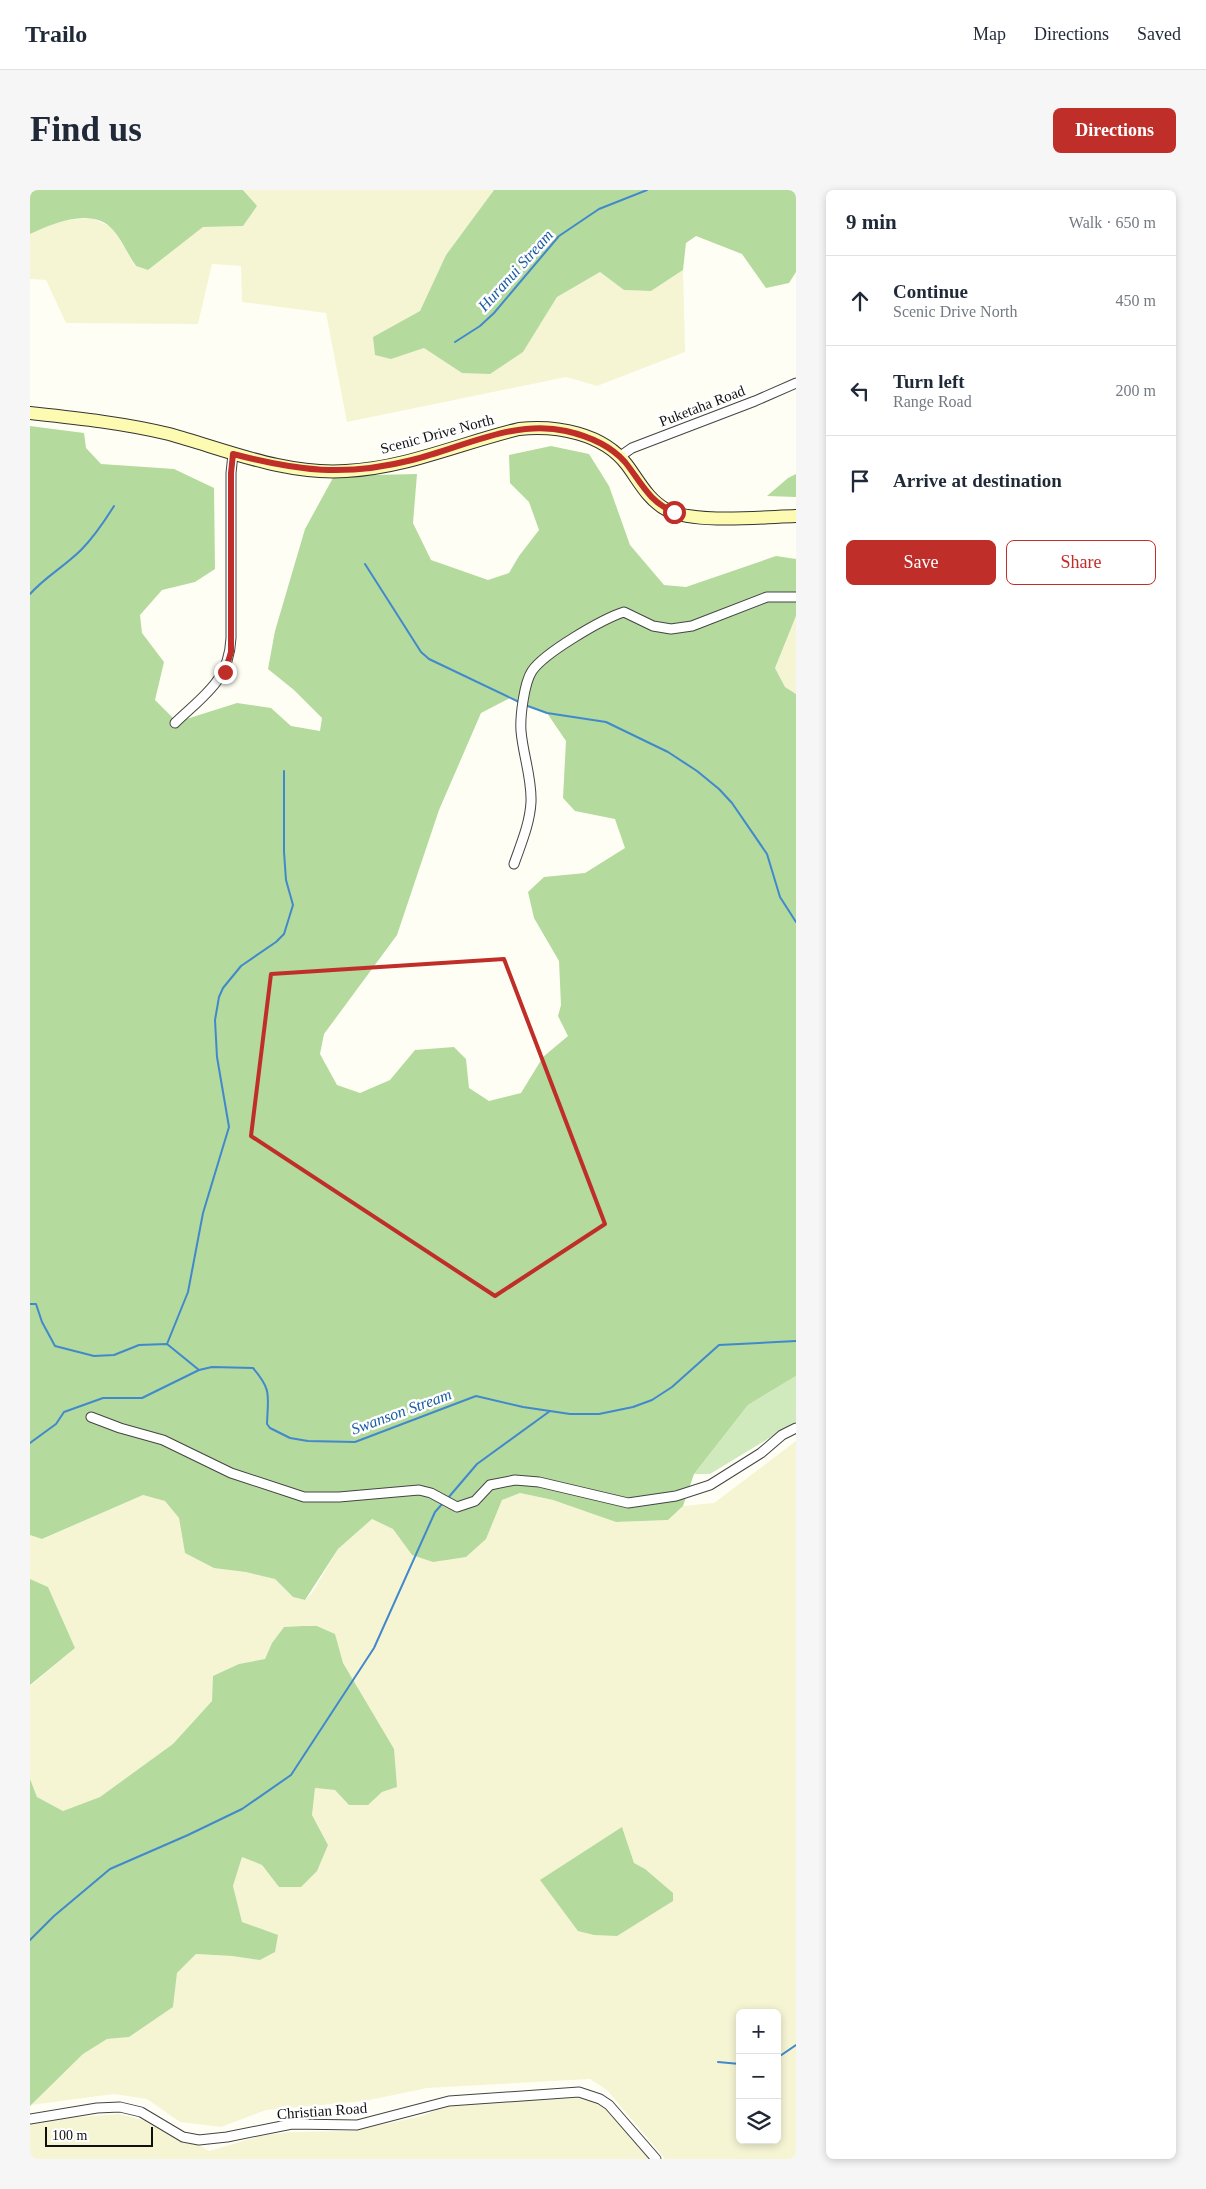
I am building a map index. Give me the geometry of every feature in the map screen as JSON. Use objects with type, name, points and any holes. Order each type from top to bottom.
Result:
[{"type":"main road","name":"Scenic Drive North","points":[[30,413],[146,430],[291,468],[346,471],[398,464],[504,433],[538,428],[566,431],[585,436],[605,445],[619,457],[650,498],[684,516],[796,516]]},
{"type":"street","name":"Puketaha Road","points":[[619,457],[632,448],[755,401],[796,383]]},
{"type":"street","points":[[175,723],[219,680],[229,662],[231,638],[231,473],[233,454]]},
{"type":"street","points":[[514,864],[526,830],[531,804],[530,781],[521,730],[525,694],[532,672],[577,636],[607,617],[624,612],[653,626],[671,629],[692,626],[767,597],[796,597]]},
{"type":"street","points":[[91,1417],[120,1428],[163,1440],[231,1473],[304,1498],[339,1498],[419,1490],[431,1493],[457,1506],[476,1501],[490,1485],[515,1480],[539,1482],[628,1503],[676,1496],[710,1485],[761,1453],[782,1435],[796,1428]]},
{"type":"street","name":"Christian Road","points":[[30,2120],[98,2108],[120,2107],[141,2112],[183,2137],[199,2140],[292,2124],[357,2125],[449,2100],[580,2092],[600,2099],[609,2105],[656,2159]]},
{"type":"highlighted area","points":[[504,959],[605,1224],[495,1296],[251,1136],[271,974]]},
{"type":"green space","points":[[30,190],[243,190],[257,206],[243,226],[203,227],[148,270],[136,266],[113,230],[105,223],[95,219],[72,219],[30,234]]},
{"type":"green space","points":[[244,190],[494,190],[446,255],[420,311],[373,337],[391,359],[424,348],[462,373],[523,352],[557,297],[600,272],[624,290],[651,291],[683,270],[685,352],[597,386],[566,377],[347,422],[326,313],[242,302],[241,266],[212,264],[198,324],[66,323],[46,280],[30,279],[30,234],[58,221],[92,218],[113,228],[135,266],[148,270],[203,227],[243,226],[256,206]]},
{"type":"green space","points":[[494,190],[796,190],[796,272],[789,283],[766,288],[742,254],[696,236],[686,243],[683,270],[651,291],[624,290],[600,272],[557,297],[523,352],[490,374],[462,373],[424,348],[391,359],[375,355],[373,337],[420,311],[446,255]]},
{"type":"green space","points":[[30,426],[84,433],[86,448],[101,464],[174,469],[214,488],[215,569],[195,582],[162,590],[140,615],[142,633],[164,662],[155,700],[177,722],[237,703],[271,708],[291,726],[320,731],[322,718],[294,690],[268,669],[275,631],[305,529],[334,476],[417,474],[413,523],[431,560],[488,580],[509,573],[519,556],[539,530],[529,502],[510,483],[509,455],[551,446],[589,454],[609,486],[630,545],[664,585],[686,587],[776,556],[796,559],[796,616],[775,668],[785,687],[796,694],[796,1376],[748,1405],[694,1474],[683,1506],[668,1520],[616,1522],[553,1500],[520,1493],[502,1500],[486,1539],[466,1557],[433,1562],[412,1555],[393,1529],[372,1519],[338,1549],[305,1600],[293,1597],[275,1579],[246,1572],[214,1568],[185,1553],[179,1518],[165,1501],[143,1495],[42,1539],[30,1535]],"holes":[[[510,698],[547,713],[566,741],[563,798],[575,811],[615,819],[625,848],[585,873],[544,877],[528,892],[534,918],[559,961],[561,1005],[558,1016],[568,1036],[543,1057],[521,1093],[489,1101],[469,1088],[466,1059],[454,1047],[415,1050],[390,1080],[360,1093],[337,1085],[320,1054],[324,1034],[397,935],[439,810],[481,713]]]},
{"type":"green space","points":[[796,474],[796,497],[767,496],[788,478]]},
{"type":"green space","points":[[796,616],[796,694],[785,687],[775,668]]},
{"type":"green space","points":[[796,1376],[796,1422],[710,1474],[694,1474],[748,1405]]},
{"type":"green space","points":[[796,1441],[796,2159],[665,2159],[607,2090],[590,2079],[427,2088],[365,2101],[266,2110],[221,2127],[180,2122],[147,2099],[114,2094],[31,2105],[83,2054],[107,2039],[129,2037],[173,2007],[177,1973],[196,1954],[260,1960],[275,1952],[276,1942],[242,1922],[233,1886],[242,1857],[262,1865],[279,1887],[328,1845],[312,1815],[315,1788],[335,1790],[368,1805],[382,1792],[397,1787],[357,1686],[342,1663],[335,1634],[317,1626],[303,1626],[284,1627],[272,1643],[265,1659],[239,1664],[212,1701],[174,1744],[100,1797],[63,1811],[37,1797],[30,1779],[30,1686],[75,1648],[48,1587],[30,1579],[30,1535],[43,1539],[143,1495],[165,1501],[179,1518],[185,1553],[275,1579],[293,1597],[305,1600],[312,1593],[338,1549],[372,1519],[393,1529],[412,1555],[486,1539],[502,1500],[520,1493],[553,1500],[616,1522],[668,1520],[683,1506],[714,1503]]},
{"type":"green space","points":[[30,1579],[48,1587],[75,1648],[30,1685]]},
{"type":"green space","points":[[317,1626],[335,1634],[343,1663],[394,1749],[397,1787],[382,1792],[368,1805],[349,1805],[335,1790],[315,1788],[312,1815],[328,1845],[317,1871],[301,1887],[279,1887],[262,1865],[242,1857],[233,1886],[242,1922],[278,1935],[275,1952],[260,1960],[196,1954],[177,1973],[173,2007],[129,2037],[107,2039],[83,2054],[30,2106],[30,1779],[37,1797],[63,1811],[100,1797],[173,1744],[212,1701],[213,1676],[239,1664],[265,1659],[272,1643],[284,1627]]},
{"type":"green space","points":[[622,1827],[634,1863],[645,1869],[673,1893],[673,1901],[617,1936],[594,1935],[578,1931],[540,1880]]},
{"type":"green space","points":[[588,2097],[609,2111],[650,2159],[30,2159],[30,2123],[34,2120],[119,2114],[164,2125],[209,2151],[260,2136],[291,2132],[352,2131],[422,2116],[453,2103]]},
{"type":"waterway","name":"Huranui Stream","points":[[455,342],[480,326],[494,313],[559,236],[599,209],[647,190]]},
{"type":"waterway","points":[[30,594],[81,550],[99,529],[114,506]]},
{"type":"waterway","points":[[365,564],[421,652],[429,659],[519,702]]},
{"type":"waterway","points":[[525,705],[547,713],[606,722],[668,752],[697,771],[719,789],[732,803],[767,854],[780,897],[796,922]]},
{"type":"waterway","points":[[167,1344],[188,1292],[203,1213],[229,1127],[217,1057],[215,1020],[219,997],[223,988],[241,966],[276,942],[284,934],[293,905],[286,880],[284,852],[284,771]]},
{"type":"waterway","points":[[30,1304],[36,1304],[42,1322],[55,1346],[94,1356],[114,1355],[139,1345],[167,1344],[199,1370]]},
{"type":"waterway","name":"Swanson Stream","points":[[30,1443],[56,1424],[64,1412],[103,1398],[142,1398],[199,1370],[212,1367],[253,1368],[268,1393],[267,1424],[270,1428],[290,1438],[308,1441],[355,1442],[476,1396],[523,1407],[570,1414],[599,1414],[633,1407],[652,1400],[672,1387],[719,1345],[796,1341]]},
{"type":"waterway","points":[[448,1498],[477,1464],[550,1411]]},
{"type":"waterway","points":[[30,1940],[54,1916],[110,1869],[242,1809],[291,1775],[374,1648],[435,1512],[443,1503]]},
{"type":"waterway","points":[[781,2055],[796,2045]]},
{"type":"waterway","points":[[718,2062],[736,2064]]},
{"type":"route","points":[[225,672],[231,652],[231,473],[233,454],[291,468],[330,472],[346,471],[398,464],[519,429],[546,428],[566,431],[605,445],[625,463],[650,498],[667,510],[674,512]]}]
